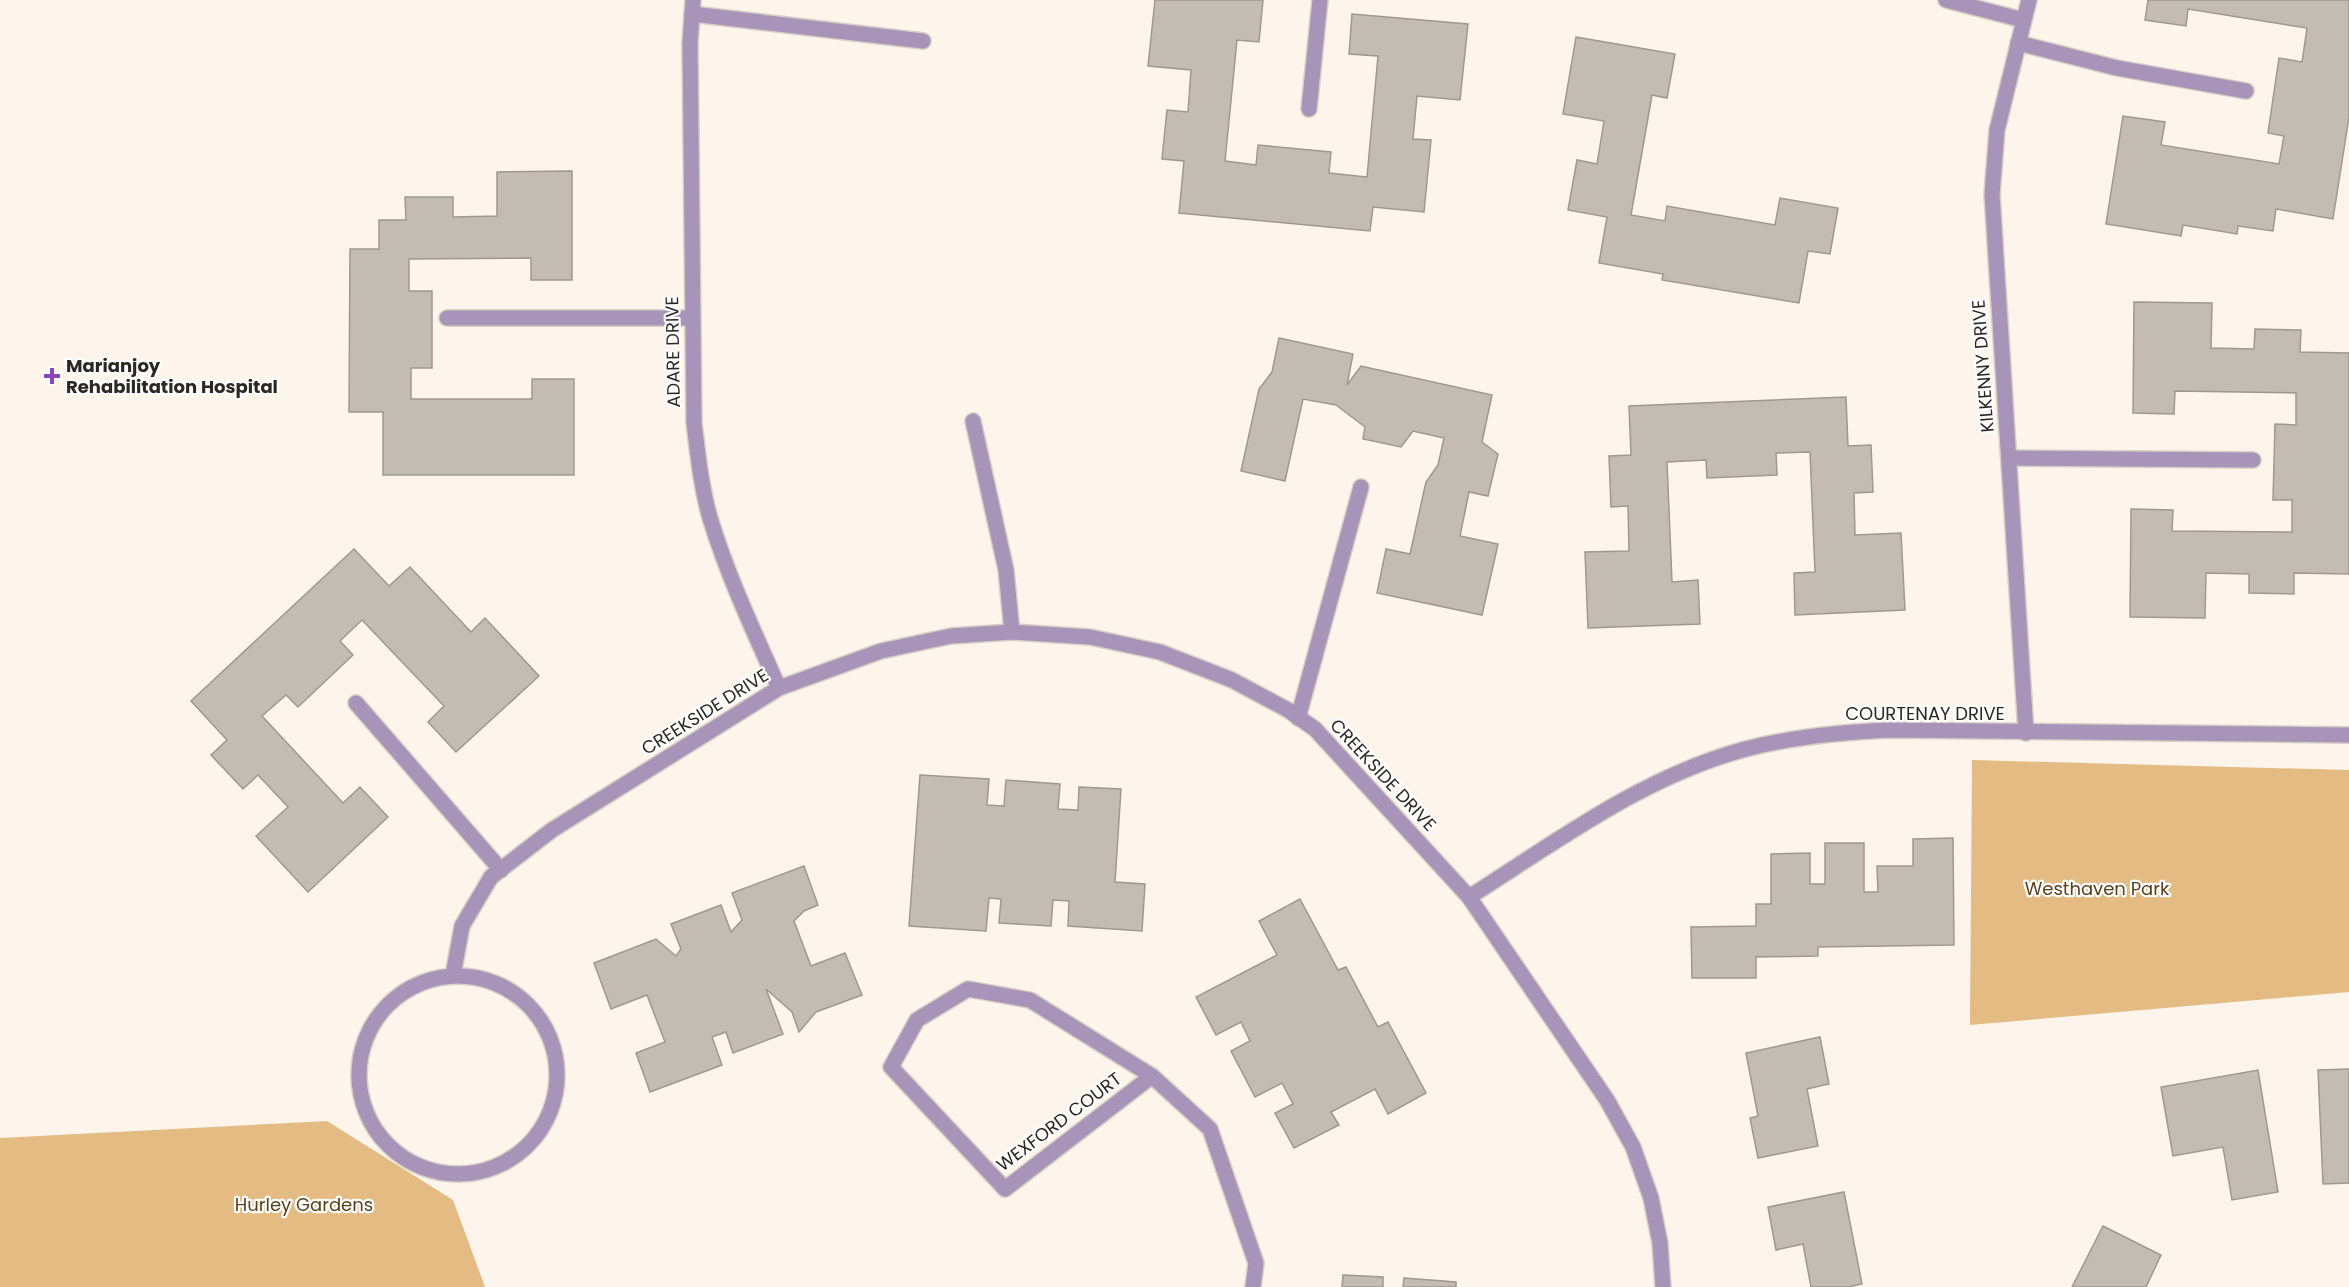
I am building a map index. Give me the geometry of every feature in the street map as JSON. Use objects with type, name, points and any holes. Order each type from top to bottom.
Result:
[{"type":"street","points":[[1309,109],[1320,0]]},
{"type":"street","points":[[1946,0],[2023,20]]},
{"type":"street","name":"KILKENNY DRIVE","points":[[2026,733],[1992,194],[1996,130],[2028,0]]},
{"type":"street","points":[[692,7],[923,41]]},
{"type":"street","name":"ADARE DRIVE","points":[[692,7],[690,43],[691,318],[694,423],[702,481],[710,517],[727,569],[779,688]]},
{"type":"street","points":[[2018,43],[2117,68],[2246,91]]},
{"type":"street","points":[[447,318],[691,318]]},
{"type":"street","points":[[974,421],[1006,570],[1012,632]]},
{"type":"street","points":[[2009,458],[2253,460]]},
{"type":"street","points":[[1299,718],[1361,486]]},
{"type":"street","name":"CREEKSIDE DRIVE","points":[[453,975],[462,926],[491,877],[552,830],[779,688],[881,651],[951,636],[1012,632],[1090,637],[1160,652],[1232,680],[1315,729],[1469,897],[1607,1100],[1633,1147],[1652,1198],[1660,1243],[1663,1287]]},
{"type":"street","points":[[356,703],[501,870]]},
{"type":"street","name":"COURTENAY DRIVE","points":[[1469,897],[1606,810],[1641,791],[1704,763],[1742,750],[1796,739],[1848,732],[1891,730],[2349,735]]},
{"type":"street","points":[[453,975],[492,980],[526,1001],[549,1032],[559,1070],[553,1108],[533,1142],[502,1166],[464,1175],[425,1169],[391,1150],[368,1118],[358,1080],[364,1041],[383,1008],[415,984],[453,975]]},
{"type":"street","name":"WEXFORD COURT","points":[[1152,1076],[1005,1189],[891,1067],[916,1020],[968,990],[1030,1000],[1152,1076],[1210,1129],[1256,1263],[1253,1287]]},
{"type":"green space","name":"Westhaven Park","points":[[1972,760],[2349,770],[2349,992],[1970,1025]]},
{"type":"green space","name":"Hurley Gardens","points":[[327,1121],[453,1200],[485,1287],[0,1287],[0,1138]]},
{"type":"building","points":[[1155,0],[1263,0],[1259,42],[1237,40],[1225,161],[1256,165],[1258,145],[1331,152],[1329,173],[1367,177],[1378,56],[1349,54],[1352,14],[1468,24],[1460,100],[1417,96],[1413,139],[1431,140],[1424,212],[1373,207],[1370,231],[1179,213],[1184,161],[1162,159],[1167,110],[1188,112],[1191,70],[1148,66]]},
{"type":"building","points":[[2148,0],[2349,0],[2349,117],[2333,219],[2276,209],[2273,231],[2238,226],[2237,234],[2183,225],[2181,236],[2106,224],[2123,116],[2165,122],[2161,145],[2279,164],[2284,136],[2268,133],[2279,58],[2302,62],[2307,28],[2188,9],[2186,26],[2145,20]]},
{"type":"building","points":[[1576,37],[1675,54],[1667,98],[1652,95],[1631,215],[1665,221],[1667,206],[1775,225],[1780,198],[1838,208],[1830,254],[1808,251],[1799,303],[1662,280],[1663,274],[1599,263],[1607,217],[1568,210],[1577,160],[1597,164],[1604,121],[1563,114]]},
{"type":"building","points":[[572,171],[572,280],[531,280],[531,258],[409,259],[409,291],[432,291],[432,368],[411,368],[411,399],[532,399],[532,379],[574,379],[574,475],[383,475],[383,412],[349,412],[350,249],[379,249],[379,220],[406,220],[405,197],[453,197],[453,217],[497,216],[497,172]]},
{"type":"building","points":[[2134,302],[2212,303],[2211,348],[2254,349],[2255,329],[2301,330],[2300,352],[2349,353],[2349,574],[2294,573],[2294,594],[2249,593],[2249,574],[2206,573],[2205,618],[2130,617],[2131,509],[2173,510],[2172,531],[2292,532],[2292,500],[2273,500],[2275,424],[2296,425],[2296,393],[2175,391],[2174,414],[2133,413]]},
{"type":"building","points":[[1279,338],[1353,354],[1347,385],[1361,366],[1492,395],[1482,442],[1498,454],[1488,496],[1469,492],[1460,536],[1498,544],[1482,615],[1377,593],[1386,549],[1410,554],[1426,482],[1438,465],[1444,438],[1413,431],[1401,447],[1363,439],[1365,427],[1336,405],[1303,399],[1285,481],[1241,471],[1259,389],[1272,372]]},
{"type":"building","points":[[1846,397],[1848,446],[1871,445],[1873,492],[1854,493],[1855,535],[1901,533],[1905,610],[1795,615],[1794,573],[1815,572],[1810,452],[1776,453],[1777,475],[1707,478],[1706,460],[1667,462],[1672,582],[1698,580],[1700,624],[1588,628],[1585,552],[1629,551],[1628,506],[1611,507],[1609,456],[1631,455],[1629,406]]},
{"type":"building","points":[[354,549],[389,586],[410,567],[471,632],[485,618],[539,676],[456,752],[428,722],[444,706],[362,620],[340,641],[353,655],[298,707],[286,695],[262,716],[343,803],[360,787],[388,817],[308,892],[256,836],[288,807],[258,775],[243,789],[211,755],[227,740],[191,701]]},
{"type":"building","points":[[920,775],[989,779],[987,805],[1004,806],[1006,780],[1060,784],[1058,809],[1078,810],[1079,787],[1121,789],[1115,882],[1145,884],[1142,931],[1068,926],[1069,901],[1053,900],[1051,926],[999,923],[1001,899],[989,898],[986,931],[909,926]]},
{"type":"building","points":[[1953,838],[1954,945],[1818,947],[1818,956],[1756,957],[1756,978],[1692,978],[1691,927],[1756,926],[1756,904],[1771,904],[1771,854],[1810,853],[1810,884],[1825,884],[1825,843],[1864,843],[1864,892],[1878,892],[1877,866],[1913,866],[1913,839]]},
{"type":"building","points":[[804,866],[818,905],[804,911],[794,921],[811,966],[845,953],[862,995],[816,1012],[799,1032],[792,1012],[766,989],[783,1034],[733,1053],[726,1032],[712,1037],[722,1065],[650,1092],[636,1053],[665,1042],[647,995],[611,1009],[594,963],[656,939],[676,956],[681,949],[671,924],[721,905],[731,932],[742,920],[732,893]]},
{"type":"building","points":[[1300,899],[1338,970],[1346,967],[1378,1027],[1388,1022],[1426,1093],[1388,1114],[1375,1089],[1331,1112],[1339,1125],[1294,1148],[1275,1113],[1293,1104],[1282,1083],[1255,1097],[1231,1051],[1250,1041],[1241,1022],[1216,1035],[1196,997],[1277,955],[1259,921]]},
{"type":"building","points":[[1820,1037],[1829,1084],[1807,1089],[1818,1146],[1758,1158],[1750,1118],[1758,1116],[1746,1053]]},
{"type":"building","points":[[2349,1069],[2349,1183],[2323,1184],[2318,1070]]},
{"type":"building","points":[[2258,1070],[2278,1192],[2232,1200],[2223,1147],[2173,1156],[2161,1087]]},
{"type":"building","points":[[1844,1192],[1862,1284],[1848,1287],[1811,1287],[1803,1244],[1776,1250],[1768,1207]]},
{"type":"building","points":[[2103,1226],[2161,1255],[2146,1287],[2072,1287]]},
{"type":"building","points":[[1343,1275],[1383,1277],[1383,1287],[1342,1287]]},
{"type":"building","points":[[1404,1278],[1456,1282],[1456,1287],[1403,1287]]},
{"type":"place","name":"Marianjoy Rehabilitation Hospital","points":[[52,376]]}]
